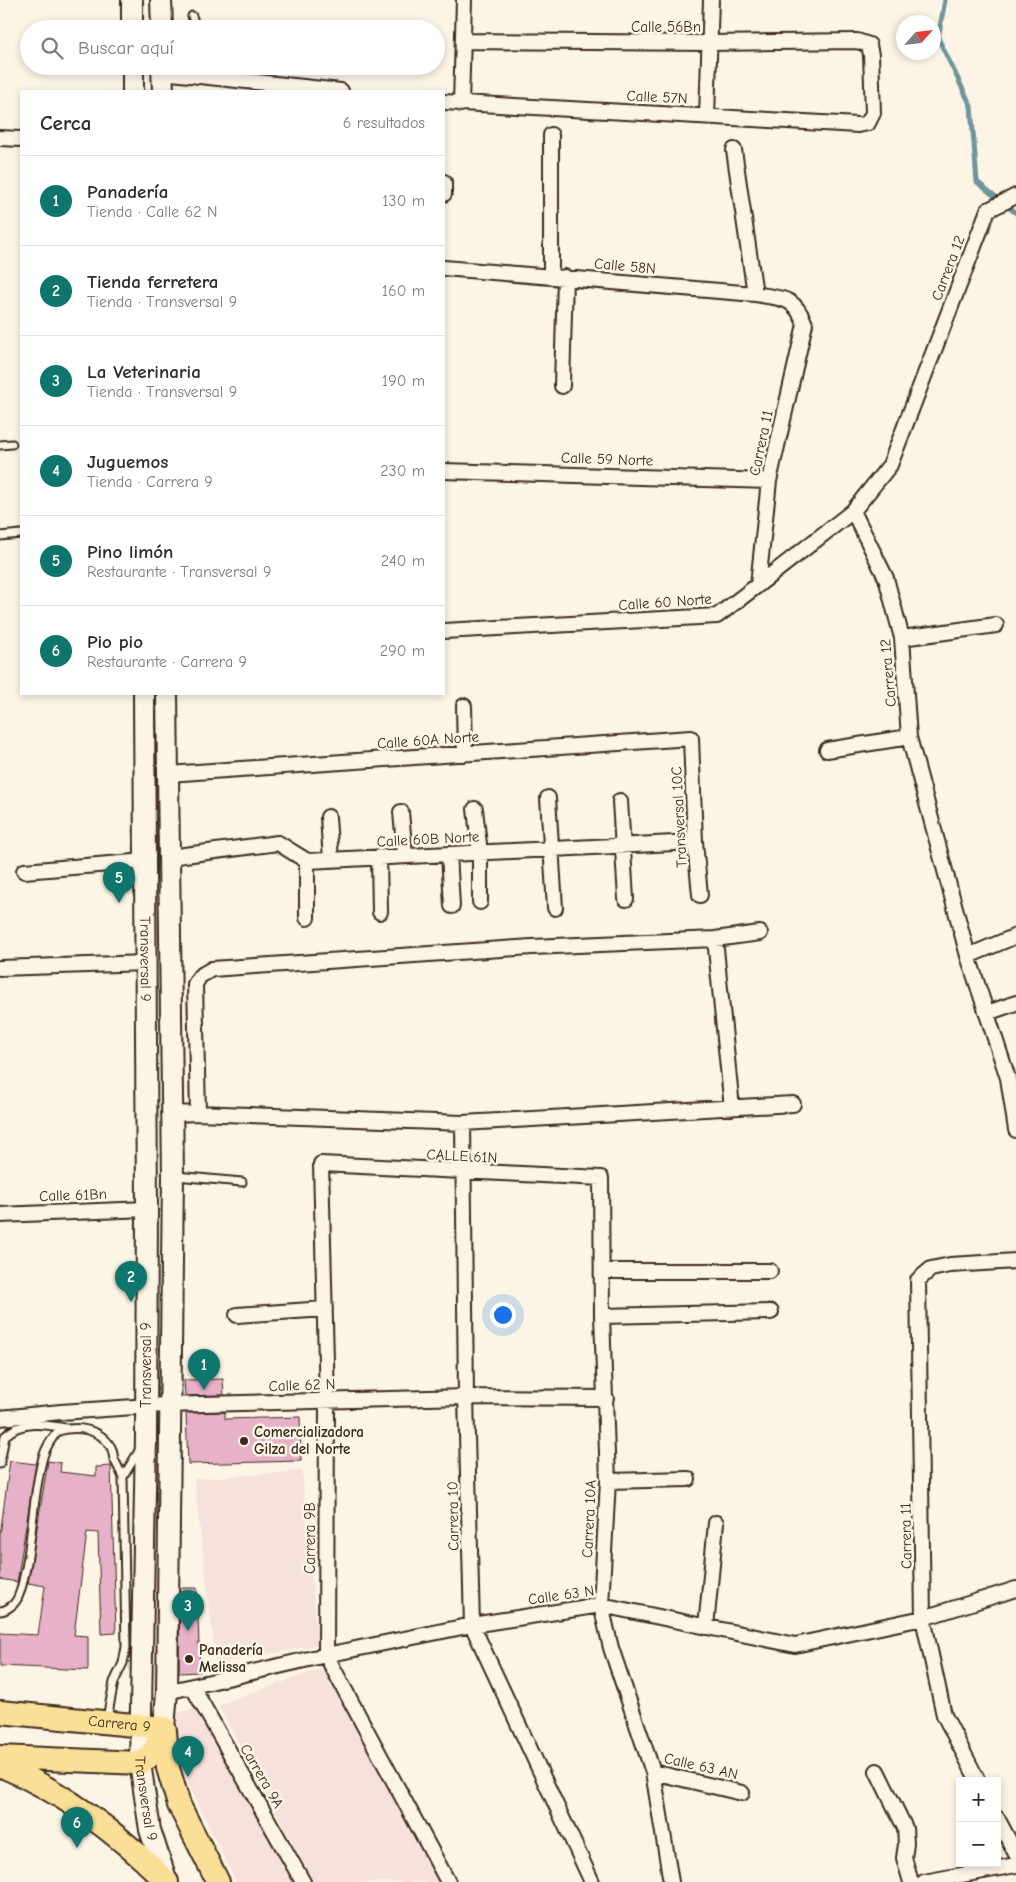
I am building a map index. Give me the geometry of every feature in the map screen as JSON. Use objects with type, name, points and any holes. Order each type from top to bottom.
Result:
[{"type":"main road","points":[[132,0],[132,20]]},
{"type":"main road","points":[[161,0],[162,20]]},
{"type":"main road","points":[[133,75],[133,90]]},
{"type":"main road","name":"Transversal 9","points":[[144,695],[147,1208],[146,1435],[142,1683],[139,1725],[140,1763],[150,1830],[167,1882]]},
{"type":"main road","name":"Transversal 9","points":[[164,1728],[167,1692],[173,1176],[167,695]]},
{"type":"main road","name":"Carrera 9","points":[[0,1712],[164,1728],[168,1768],[179,1804],[218,1882]]},
{"type":"main road","points":[[0,1757],[140,1763],[148,1759],[156,1750],[164,1728]]},
{"type":"main road","points":[[0,1765],[46,1787],[79,1807],[138,1853],[167,1882]]},
{"type":"street","points":[[461,104],[464,0]]},
{"type":"street","points":[[706,116],[710,0]]},
{"type":"street","name":"Calle 56Bn","points":[[463,41],[709,43],[856,41],[869,46],[871,55],[873,113],[868,123]]},
{"type":"street","points":[[162,76],[184,75]]},
{"type":"street","points":[[241,75],[335,90]]},
{"type":"street","name":"Calle 57N","points":[[445,102],[858,125],[868,123]]},
{"type":"street","points":[[551,135],[562,386]]},
{"type":"street","points":[[0,138],[20,138]]},
{"type":"street","points":[[734,150],[754,294]]},
{"type":"street","name":"Carrera 12","points":[[1016,196],[988,210],[890,465],[853,511],[886,578],[902,638],[909,737],[968,956],[987,1013],[1012,1077],[1016,1130]]},
{"type":"street","name":"Calle 58N","points":[[445,268],[754,294],[787,300],[800,310]]},
{"type":"street","name":"Carrera 11","points":[[758,585],[769,481],[805,324],[800,310]]},
{"type":"street","name":"Calle 59 Norte","points":[[445,471],[769,481]]},
{"type":"street","name":"Calle 60 Norte","points":[[445,631],[717,616],[853,511]]},
{"type":"street","points":[[902,638],[996,625]]},
{"type":"street","points":[[464,706],[465,754]]},
{"type":"street","points":[[827,750],[909,737]]},
{"type":"street","name":"Calle 60A Norte","points":[[168,774],[691,738]]},
{"type":"street","name":"Transversal 10C","points":[[691,738],[695,842],[700,895]]},
{"type":"street","points":[[548,798],[555,908]]},
{"type":"street","points":[[620,800],[626,899]]},
{"type":"street","points":[[475,809],[480,852],[480,902]]},
{"type":"street","points":[[401,812],[405,856]]},
{"type":"street","points":[[328,817],[331,860]]},
{"type":"street","name":"Calle 60B Norte","points":[[307,861],[695,842]]},
{"type":"street","points":[[169,856],[278,843],[307,861],[308,918]]},
{"type":"street","points":[[449,854],[452,906]]},
{"type":"street","points":[[379,858],[380,912]]},
{"type":"street","points":[[24,871],[146,861]]},
{"type":"street","points":[[198,1113],[195,984],[200,976],[212,969],[532,947],[715,939],[760,933]]},
{"type":"street","points":[[968,956],[1016,936]]},
{"type":"street","points":[[715,939],[732,1108]]},
{"type":"street","points":[[0,968],[146,963]]},
{"type":"street","points":[[987,1013],[1016,1002]]},
{"type":"street","points":[[172,1114],[198,1113],[462,1123],[793,1104]]},
{"type":"street","name":"Carrera 10","points":[[462,1123],[472,1625],[592,1882]]},
{"type":"street","name":"CALLE 61N","points":[[321,1164],[463,1173],[601,1178]]},
{"type":"street","name":"Carrera 9B","points":[[321,1164],[328,1401],[326,1655],[448,1882]]},
{"type":"street","name":"Carrera 10A","points":[[601,1178],[602,1316],[608,1481],[601,1605],[611,1648],[653,1772],[670,1882]]},
{"type":"street","name":"Calle 61Bn","points":[[0,1215],[147,1208]]},
{"type":"street","name":"Carrera 11","points":[[976,1777],[944,1715],[923,1618],[918,1280],[931,1269],[950,1265],[1016,1261]]},
{"type":"street","points":[[602,1271],[770,1272]]},
{"type":"street","points":[[237,1314],[326,1309]]},
{"type":"street","points":[[602,1316],[771,1312]]},
{"type":"street","name":"Calle 62 N","points":[[0,1418],[146,1406],[466,1397],[606,1398]]},
{"type":"street","points":[[608,1481],[688,1479]]},
{"type":"street","points":[[706,1627],[716,1523]]},
{"type":"street","name":"Calle 63 N","points":[[167,1692],[326,1655],[472,1625],[601,1605],[795,1645],[923,1618],[1016,1589]]},
{"type":"street","name":"Carrera 9A","points":[[192,1686],[304,1882]]},
{"type":"street","points":[[877,1770],[905,1828],[906,1844],[904,1858],[911,1882]]},
{"type":"street","name":"Calle 63 AN","points":[[653,1772],[742,1793]]},
{"type":"street","points":[[999,1822],[1016,1854]]},
{"type":"street","points":[[924,1882],[1016,1866]]},
{"type":"lane","points":[[192,16],[193,20]]},
{"type":"lane","points":[[0,445],[12,444]]},
{"type":"lane","points":[[0,536],[20,534]]},
{"type":"lane","points":[[173,1176],[242,1182]]},
{"type":"lane","points":[[0,1464],[5,1436],[19,1427],[38,1424],[79,1428],[100,1435],[112,1449],[114,1460],[124,1477],[126,1646],[123,1663],[114,1682],[106,1722]]},
{"type":"lane","points":[[0,1611],[4,1611],[15,1602],[22,1587],[36,1496],[47,1447],[58,1430],[68,1428]]},
{"type":"lane","points":[[124,1477],[144,1443],[146,1435]]},
{"type":"shaded area","points":[[302,1471],[318,1645],[216,1664],[194,1479]]},
{"type":"shaded area","points":[[323,1668],[439,1882],[314,1882],[218,1705]]},
{"type":"shaded area","points":[[196,1708],[294,1882],[236,1882],[180,1767],[177,1713]]},
{"type":"building","points":[[223,1379],[224,1395],[185,1396],[184,1380]]},
{"type":"building","name":"Comercializadora Gilza del Norte","points":[[225,1412],[225,1419],[300,1417],[301,1461],[188,1464],[186,1413]]},
{"type":"building","points":[[10,1461],[36,1464],[17,1582],[0,1579],[0,1535]]},
{"type":"building","points":[[48,1461],[61,1463],[60,1472],[96,1476],[96,1467],[111,1466],[116,1633],[101,1634],[98,1533],[87,1532],[74,1635],[88,1636],[88,1670],[0,1666],[0,1633],[38,1635],[45,1586],[28,1583]]},
{"type":"building","points":[[180,1588],[197,1588],[200,1672],[179,1673]]},
{"type":"waterway","points":[[945,0],[938,38],[971,106],[977,182],[1016,213]]},
{"type":"place","name":"Pino limón","points":[[119,903]]},
{"type":"place","name":"Tienda ferretera","points":[[131,1302]]},
{"type":"place","name":"Panadería","points":[[204,1390]]},
{"type":"place","name":"Comercializadora Gilza del Norte","points":[[244,1441]]},
{"type":"place","name":"La Veterinaria","points":[[188,1631]]},
{"type":"place","name":"Panadería Melissa","points":[[189,1659]]},
{"type":"place","name":"Juguemos","points":[[188,1777]]},
{"type":"place","name":"Pio pio","points":[[77,1848]]}]
